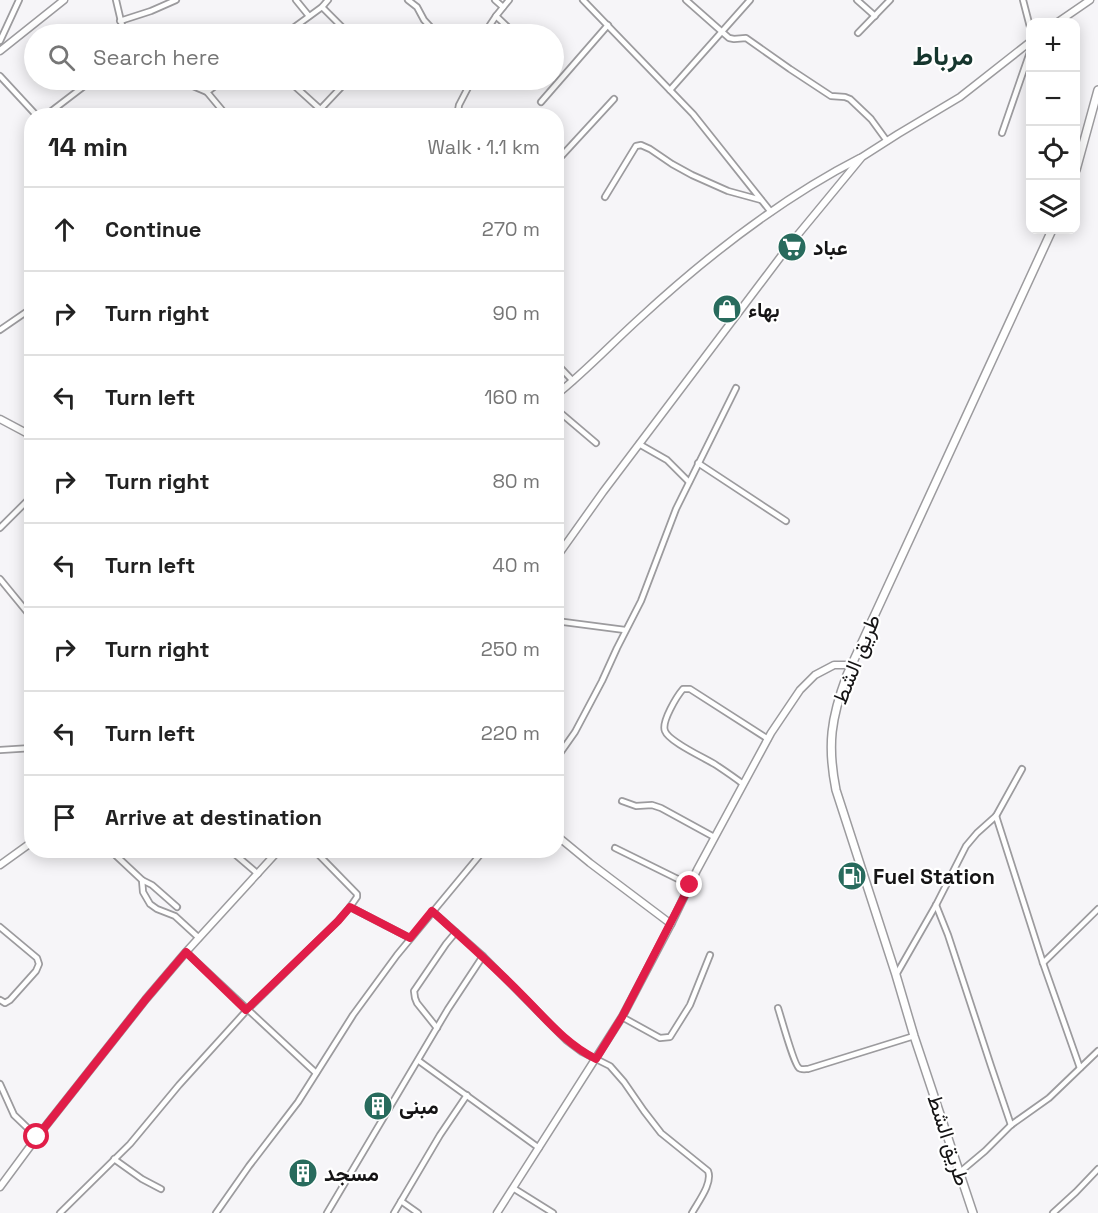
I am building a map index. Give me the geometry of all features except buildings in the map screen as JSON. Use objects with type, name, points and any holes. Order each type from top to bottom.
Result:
[{"type":"main road","points":[[1080,155],[1098,90]]},
{"type":"main road","name":"طريق الشط","points":[[973,1213],[839,801],[833,776],[831,748],[833,719],[851,666],[1050,234]]},
{"type":"street","points":[[0,42],[19,0]]},
{"type":"street","points":[[34,24],[64,0]]},
{"type":"street","points":[[116,0],[121,24]]},
{"type":"street","points":[[120,21],[176,0]]},
{"type":"street","points":[[296,0],[309,16]]},
{"type":"street","points":[[298,24],[322,8],[328,0]]},
{"type":"street","points":[[408,0],[417,7],[428,24]]},
{"type":"street","points":[[495,0],[503,7]]},
{"type":"street","points":[[491,24],[509,0]]},
{"type":"street","points":[[583,0],[670,90],[713,139],[771,212]]},
{"type":"street","points":[[670,90],[750,0]]},
{"type":"street","points":[[857,0],[875,16]]},
{"type":"street","points":[[858,33],[890,0]]},
{"type":"street","points":[[1023,0],[1028,18]]},
{"type":"street","points":[[1064,18],[1090,0]]},
{"type":"street","points":[[690,1],[729,38],[746,38],[831,96],[850,99],[871,119],[887,141]]},
{"type":"street","points":[[322,8],[339,24]]},
{"type":"street","points":[[496,16],[504,24]]},
{"type":"street","points":[[564,76],[608,25]]},
{"type":"street","points":[[0,51],[24,32]]},
{"type":"street","points":[[564,388],[641,316],[695,270],[771,212],[814,183],[862,157],[960,97],[1026,45]]},
{"type":"street","points":[[1002,133],[1026,64]]},
{"type":"street","points":[[0,76],[30,108]]},
{"type":"street","points":[[55,108],[79,90]]},
{"type":"street","points":[[202,90],[207,92],[220,108]]},
{"type":"street","points":[[299,90],[319,108]]},
{"type":"street","points":[[321,108],[338,90]]},
{"type":"street","points":[[458,108],[467,90]]},
{"type":"street","points":[[541,102],[551,90]]},
{"type":"street","points":[[564,153],[614,99]]},
{"type":"street","points":[[605,197],[636,146],[641,145],[692,175],[728,191],[760,200]]},
{"type":"street","points":[[564,547],[800,232],[862,157]]},
{"type":"street","points":[[0,330],[24,314]]},
{"type":"street","points":[[564,371],[573,381]]},
{"type":"street","points":[[564,748],[588,709],[641,601],[668,528],[736,388]]},
{"type":"street","points":[[564,417],[596,443]]},
{"type":"street","points":[[0,419],[24,432]]},
{"type":"street","points":[[639,444],[667,460],[689,482]]},
{"type":"street","points":[[698,463],[786,521]]},
{"type":"street","points":[[0,528],[24,504]]},
{"type":"street","points":[[0,579],[24,608]]},
{"type":"street","points":[[564,622],[625,630]]},
{"type":"street","points":[[497,1213],[622,1017],[714,837],[768,739],[800,690],[815,675],[834,665],[851,666]]},
{"type":"street","points":[[743,784],[668,735],[664,729],[665,722],[679,695],[683,689],[690,689],[768,739]]},
{"type":"street","points":[[0,750],[24,748]]},
{"type":"street","points":[[896,975],[966,846],[996,816],[1022,769]]},
{"type":"street","points":[[622,801],[636,806],[656,806],[714,837]]},
{"type":"street","points":[[996,816],[1043,963],[1080,1068]]},
{"type":"street","points":[[564,842],[671,924]]},
{"type":"street","points":[[0,865],[24,848]]},
{"type":"street","points":[[615,848],[690,885]]},
{"type":"street","points":[[119,858],[177,907]]},
{"type":"street","points":[[239,858],[258,874]]},
{"type":"street","points":[[1,1182],[146,999],[272,858]]},
{"type":"street","points":[[60,1213],[140,1133],[246,1010],[350,907],[357,897],[355,891],[322,858]]},
{"type":"street","points":[[216,1213],[298,1102],[353,1015],[410,938],[477,858]]},
{"type":"street","points":[[142,880],[143,892],[150,904],[175,916],[199,938]]},
{"type":"street","points":[[936,904],[1011,1125]]},
{"type":"street","points":[[350,907],[410,938]]},
{"type":"street","points":[[1043,963],[1098,909]]},
{"type":"street","points":[[432,911],[483,956],[564,1038],[618,1074],[661,1133],[708,1170],[710,1176],[708,1183],[692,1213]]},
{"type":"street","points":[[0,927],[37,958],[39,964],[36,971],[10,1000],[5,1003],[0,1000]]},
{"type":"street","points":[[437,1029],[417,1003],[414,991],[456,932]]},
{"type":"street","points":[[186,952],[316,1073]]},
{"type":"street","points":[[622,1017],[660,1038],[670,1037],[690,1005],[710,954]]},
{"type":"street","points":[[327,1213],[483,956]]},
{"type":"street","points":[[778,1008],[797,1067],[800,1069],[808,1069],[914,1036]]},
{"type":"street","points":[[960,1172],[1011,1125],[1048,1098],[1098,1051]]},
{"type":"street","points":[[419,1060],[539,1148]]},
{"type":"street","points":[[0,1084],[14,1115],[37,1137]]},
{"type":"street","points":[[394,1213],[440,1135],[467,1095]]},
{"type":"street","points":[[114,1159],[161,1189]]},
{"type":"street","points":[[1053,1213],[1098,1169]]},
{"type":"street","points":[[513,1188],[554,1213]]},
{"type":"street","points":[[402,1201],[418,1213]]},
{"type":"place","name":"عباد","points":[[792,247]]},
{"type":"place","name":"بهاء","points":[[727,309]]},
{"type":"place","name":"Fuel Station","points":[[852,876]]},
{"type":"place","name":"مبنى","points":[[378,1106]]},
{"type":"place","name":"مسجد","points":[[303,1173]]},
{"type":"district","name":"مرباط","points":[[943,55]]},
{"type":"route","points":[[37,1137],[186,952],[246,1010],[350,907],[410,938],[432,911],[483,956],[564,1038],[582,1052],[596,1059],[622,1017],[690,885]]}]
